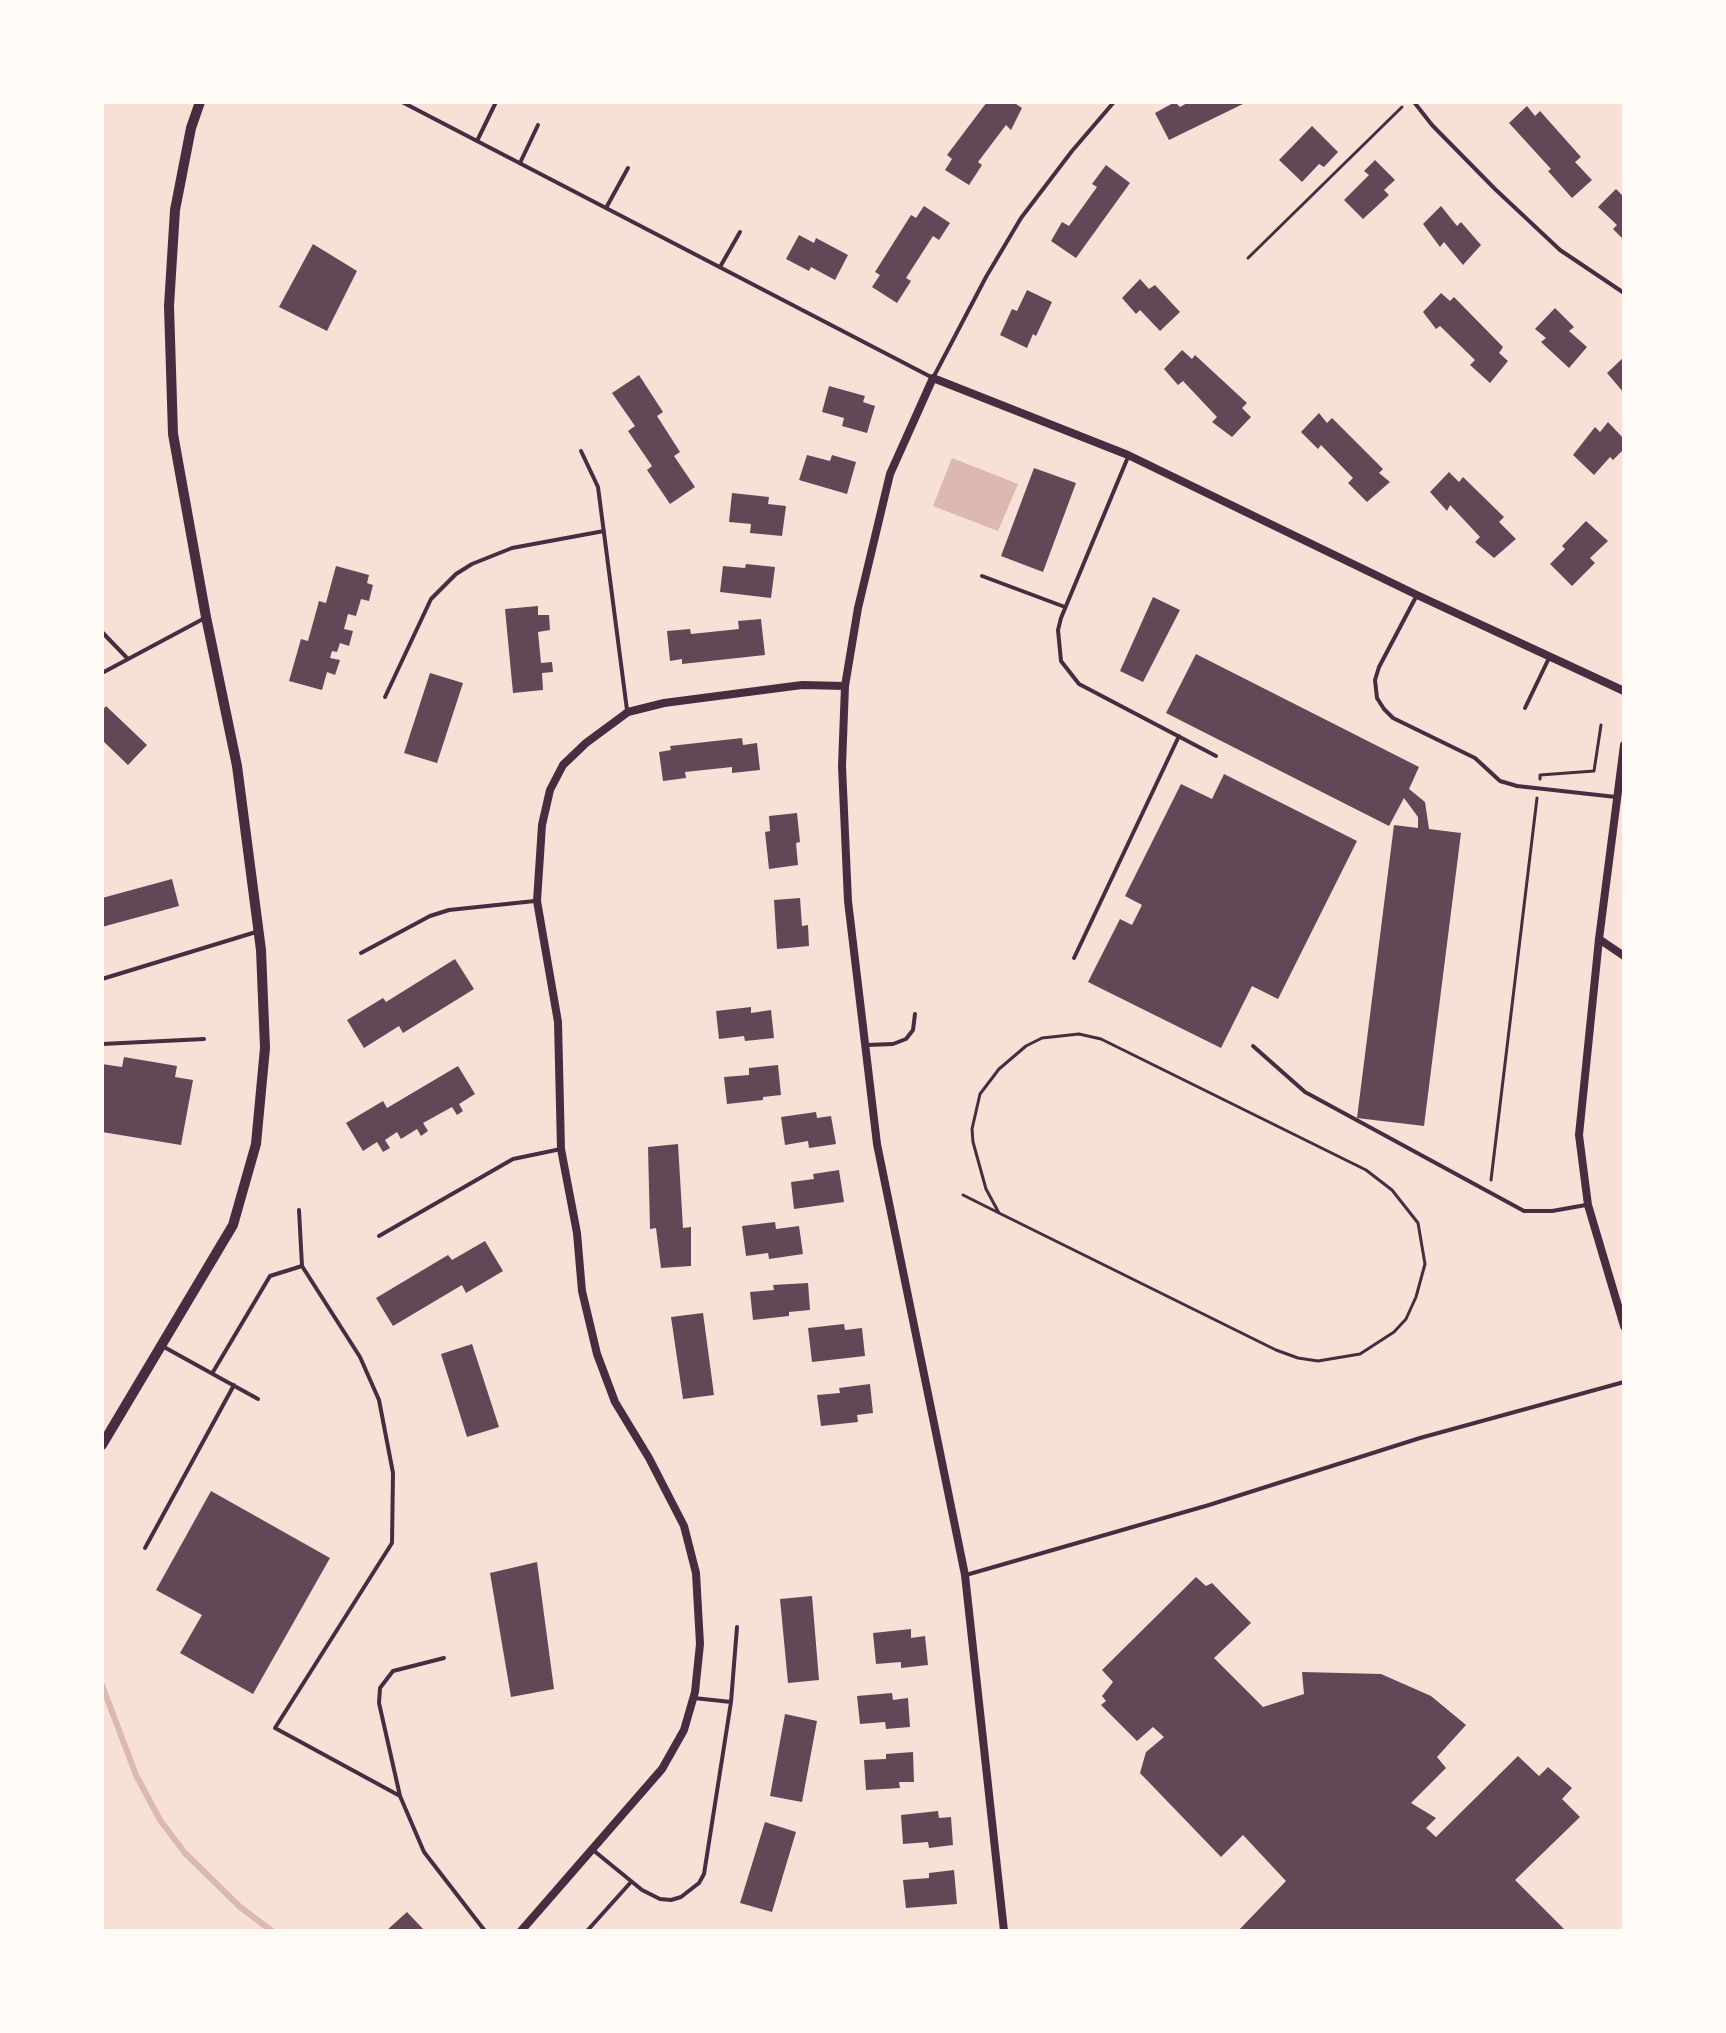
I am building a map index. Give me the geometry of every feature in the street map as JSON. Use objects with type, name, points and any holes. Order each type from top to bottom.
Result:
[{"type":"street","points":[[102,1445],[233,1225],[256,1144],[265,1048],[259,932],[237,766],[173,434],[169,306],[175,210],[191,128],[200,102]]},
{"type":"street","points":[[1004,1931],[965,1575],[877,1144],[848,901],[842,766],[845,686],[858,608],[890,474],[933,378],[1128,455],[1624,691]]},
{"type":"street","points":[[521,1931],[662,1769],[684,1730],[693,1698],[700,1644],[696,1573],[684,1526],[649,1458],[615,1402],[597,1354],[582,1291],[577,1233],[561,1149],[558,1022],[537,901],[542,825],[550,790],[563,765],[586,743],[628,712],[664,703],[802,685],[845,686]]},
{"type":"street","points":[[1624,745],[1599,939],[1579,1135],[1588,1205],[1624,1326]]},
{"type":"street","points":[[1599,939],[1624,956]]},
{"type":"lane","points":[[402,102],[933,378],[1021,218],[1114,102]]},
{"type":"lane","points":[[477,141],[496,102]]},
{"type":"lane","points":[[1414,102],[1432,125],[1560,250],[1624,293]]},
{"type":"lane","points":[[520,163],[538,125]]},
{"type":"lane","points":[[606,208],[628,168]]},
{"type":"lane","points":[[720,267],[740,232]]},
{"type":"lane","points":[[581,451],[598,487],[628,712]]},
{"type":"lane","points":[[1128,455],[1065,607],[1058,630],[1061,661],[1079,684],[1216,756]]},
{"type":"lane","points":[[385,697],[431,599],[456,574],[512,548],[604,531]]},
{"type":"lane","points":[[982,576],[1065,607]]},
{"type":"lane","points":[[1417,595],[1375,680],[1377,698],[1384,709],[1393,718],[1475,758],[1500,781],[1517,786],[1617,797]]},
{"type":"lane","points":[[102,673],[206,617]]},
{"type":"lane","points":[[102,632],[128,659]]},
{"type":"lane","points":[[1525,708],[1550,656]]},
{"type":"lane","points":[[1074,958],[1179,736]]},
{"type":"lane","points":[[361,953],[430,916],[449,910],[537,901]]},
{"type":"lane","points":[[102,979],[259,932]]},
{"type":"lane","points":[[867,1045],[893,1044],[906,1039],[913,1030],[915,1014]]},
{"type":"lane","points":[[102,1044],[204,1039]]},
{"type":"lane","points":[[1253,1046],[1305,1092],[1524,1211],[1552,1211],[1588,1205]]},
{"type":"lane","points":[[379,1236],[513,1159],[561,1149]]},
{"type":"lane","points":[[299,1210],[302,1266],[360,1357],[379,1400],[393,1473],[392,1543],[275,1728],[400,1796]]},
{"type":"lane","points":[[213,1372],[270,1276],[302,1266]]},
{"type":"lane","points":[[162,1346],[258,1399]]},
{"type":"lane","points":[[965,1575],[1209,1505],[1420,1438],[1624,1382]]},
{"type":"lane","points":[[145,1548],[234,1385]]},
{"type":"lane","points":[[593,1850],[631,1882],[660,1899],[671,1900],[692,1890],[704,1874],[731,1702],[737,1627]]},
{"type":"lane","points":[[444,1658],[393,1671],[380,1688],[379,1703],[400,1796],[424,1852],[485,1931]]},
{"type":"lane","points":[[693,1698],[731,1702]]},
{"type":"lane","points":[[587,1931],[631,1882]]},
{"type":"path","points":[[1248,258],[1407,102]]},
{"type":"path","points":[[1490,1192],[1540,775],[1594,771],[1601,725]]},
{"type":"path","points":[[963,1195],[999,1213],[1298,1358],[1318,1361],[1360,1354],[1394,1332],[1406,1319],[1422,1282],[1425,1264],[1418,1223],[1392,1190],[1366,1170],[1101,1039],[1079,1034],[1042,1038],[1026,1046],[999,1069],[980,1094],[972,1129],[973,1142],[986,1189],[999,1213]]},
{"type":"shaded area","points":[[952,458],[1018,484],[998,531],[933,506]]},
{"type":"building","points":[[987,102],[1013,102],[1022,108],[1011,130],[1006,125],[978,162],[982,165],[969,185],[945,170],[952,159],[947,155]]},
{"type":"building","points":[[1175,102],[1180,107],[1189,102],[1247,102],[1169,140],[1155,113]]},
{"type":"building","points":[[1527,106],[1535,116],[1540,111],[1581,157],[1575,162],[1592,180],[1572,198],[1548,171],[1551,169],[1509,123]]},
{"type":"building","points":[[1312,126],[1338,152],[1324,167],[1319,164],[1302,182],[1279,160]]},
{"type":"building","points":[[1375,160],[1395,180],[1384,190],[1389,195],[1363,219],[1344,200],[1369,175],[1364,171]]},
{"type":"building","points":[[1106,165],[1130,183],[1076,258],[1051,241],[1062,222],[1069,226],[1097,187],[1092,184]]},
{"type":"building","points":[[1616,189],[1624,197],[1624,240],[1613,229],[1617,225],[1598,207]]},
{"type":"building","points":[[924,206],[950,223],[939,240],[933,236],[906,278],[911,281],[897,303],[872,287],[880,275],[875,272],[911,215],[916,218]]},
{"type":"building","points":[[1441,206],[1457,226],[1461,222],[1481,245],[1463,265],[1444,242],[1440,247],[1423,224]]},
{"type":"building","points":[[799,235],[814,243],[816,238],[848,255],[835,280],[811,267],[809,271],[786,259]]},
{"type":"building","points":[[313,244],[357,271],[327,331],[279,307]]},
{"type":"building","points":[[1140,279],[1149,289],[1155,285],[1180,312],[1160,331],[1140,310],[1136,314],[1122,298]]},
{"type":"building","points":[[1027,290],[1052,302],[1027,348],[1000,335],[1012,309],[1017,311]]},
{"type":"building","points":[[1441,293],[1450,301],[1454,297],[1503,347],[1499,353],[1508,361],[1490,383],[1470,365],[1475,360],[1440,326],[1436,329],[1423,312]]},
{"type":"building","points":[[1555,308],[1574,327],[1569,331],[1587,347],[1569,368],[1541,342],[1546,338],[1535,329]]},
{"type":"building","points":[[1182,350],[1192,359],[1195,355],[1247,403],[1242,408],[1251,417],[1232,437],[1212,422],[1217,417],[1183,381],[1178,385],[1164,369]]},
{"type":"building","points":[[1624,357],[1624,393],[1607,373]]},
{"type":"building","points":[[639,375],[663,412],[657,416],[680,452],[674,456],[695,487],[670,504],[647,470],[652,466],[628,431],[635,426],[612,393]]},
{"type":"building","points":[[829,386],[865,396],[863,402],[875,406],[867,433],[842,426],[844,418],[822,412]]},
{"type":"building","points":[[1319,413],[1327,423],[1332,418],[1383,469],[1379,473],[1390,482],[1367,502],[1348,483],[1353,478],[1321,445],[1318,449],[1301,432]]},
{"type":"building","points":[[1608,422],[1624,439],[1624,449],[1613,460],[1610,457],[1594,475],[1573,455],[1595,427],[1600,432]]},
{"type":"building","points":[[807,455],[830,461],[832,455],[856,462],[847,494],[799,480]]},
{"type":"building","points":[[1034,468],[1076,483],[1043,572],[1001,556]]},
{"type":"building","points":[[1449,472],[1459,482],[1463,477],[1504,517],[1499,522],[1516,539],[1494,558],[1475,542],[1480,537],[1450,505],[1447,511],[1430,492]]},
{"type":"building","points":[[732,493],[769,497],[768,504],[786,506],[782,536],[750,533],[751,524],[729,522]]},
{"type":"building","points":[[1586,521],[1608,541],[1590,558],[1595,563],[1572,586],[1550,564]]},
{"type":"building","points":[[746,564],[775,567],[771,598],[720,592],[723,566],[745,568]]},
{"type":"building","points":[[336,566],[369,575],[367,583],[373,585],[369,601],[361,599],[356,616],[348,614],[344,629],[353,631],[349,646],[340,643],[337,652],[332,651],[330,658],[340,660],[335,675],[327,672],[322,690],[289,681],[301,639],[308,641],[319,601],[326,603]]},
{"type":"building","points":[[1153,597],[1180,610],[1143,682],[1120,671]]},
{"type":"building","points":[[538,606],[538,615],[549,615],[550,630],[538,632],[541,663],[552,662],[553,672],[542,673],[543,690],[513,693],[505,609]]},
{"type":"building","points":[[761,619],[765,655],[682,664],[682,659],[670,661],[667,631],[690,629],[691,634],[739,629],[738,621]]},
{"type":"building","points":[[1196,654],[1419,767],[1409,789],[1425,802],[1429,829],[1461,833],[1424,1126],[1357,1118],[1394,825],[1418,828],[1418,817],[1404,798],[1389,826],[1166,713]]},
{"type":"building","points":[[430,673],[463,683],[437,763],[404,753]]},
{"type":"building","points":[[106,706],[147,745],[128,765],[102,740],[102,711]]},
{"type":"building","points":[[742,738],[743,745],[757,743],[760,770],[732,773],[732,767],[685,772],[686,778],[663,781],[659,752],[671,750],[670,746]]},
{"type":"building","points":[[1224,774],[1357,841],[1278,999],[1252,986],[1221,1048],[1088,982],[1120,919],[1132,925],[1142,905],[1125,896],[1181,784],[1212,799]]},
{"type":"building","points":[[797,813],[800,842],[796,843],[798,865],[769,869],[765,832],[770,831],[769,816]]},
{"type":"building","points":[[172,879],[179,906],[102,927],[102,898]]},
{"type":"building","points":[[800,898],[802,926],[808,925],[809,946],[777,949],[774,900]]},
{"type":"building","points":[[455,959],[474,989],[403,1033],[399,1026],[364,1048],[347,1020],[383,998],[386,1002]]},
{"type":"building","points":[[751,1007],[751,1013],[771,1010],[774,1038],[745,1041],[744,1036],[719,1039],[716,1011]]},
{"type":"building","points":[[124,1057],[177,1066],[175,1077],[193,1080],[181,1145],[102,1132],[102,1064],[122,1067]]},
{"type":"building","points":[[778,1065],[781,1095],[727,1104],[724,1077],[749,1075],[749,1068]]},
{"type":"building","points":[[458,1066],[475,1094],[459,1104],[463,1111],[457,1115],[452,1107],[423,1123],[428,1131],[421,1136],[417,1129],[401,1139],[397,1132],[385,1140],[390,1148],[383,1152],[377,1142],[363,1151],[346,1123],[383,1101],[387,1108]]},
{"type":"building","points":[[816,1112],[817,1118],[831,1116],[836,1144],[809,1148],[808,1141],[785,1145],[781,1117]]},
{"type":"building","points":[[678,1144],[683,1228],[691,1227],[691,1266],[661,1268],[656,1228],[650,1229],[648,1147]]},
{"type":"building","points":[[839,1170],[844,1202],[794,1209],[791,1182],[814,1179],[813,1174]]},
{"type":"building","points":[[775,1222],[776,1229],[799,1226],[803,1254],[769,1259],[768,1253],[746,1256],[742,1226]]},
{"type":"building","points":[[485,1241],[503,1271],[466,1293],[462,1285],[393,1326],[376,1298],[448,1255],[452,1260]]},
{"type":"building","points":[[808,1283],[810,1310],[753,1320],[750,1292],[774,1290],[773,1285]]},
{"type":"building","points":[[703,1313],[714,1395],[683,1399],[671,1317]]},
{"type":"building","points":[[844,1324],[845,1330],[862,1328],[865,1356],[812,1362],[808,1328]]},
{"type":"building","points":[[472,1344],[499,1427],[467,1437],[441,1354]]},
{"type":"building","points":[[870,1384],[873,1413],[857,1415],[858,1422],[821,1426],[817,1395],[840,1393],[839,1388]]},
{"type":"building","points":[[211,1491],[330,1558],[253,1694],[180,1653],[202,1615],[156,1590]]},
{"type":"building","points":[[537,1562],[554,1689],[511,1697],[490,1573]]},
{"type":"building","points":[[1196,1577],[1206,1586],[1212,1583],[1251,1623],[1214,1658],[1263,1707],[1304,1694],[1302,1672],[1381,1674],[1431,1696],[1466,1725],[1437,1757],[1446,1768],[1411,1803],[1436,1818],[1426,1828],[1436,1837],[1518,1756],[1539,1776],[1548,1767],[1572,1788],[1562,1799],[1580,1817],[1515,1880],[1566,1931],[1238,1931],[1286,1881],[1243,1835],[1221,1857],[1140,1773],[1146,1752],[1164,1737],[1153,1727],[1137,1741],[1101,1705],[1106,1701],[1102,1696],[1113,1682],[1102,1670]]},
{"type":"building","points":[[812,1596],[819,1680],[788,1683],[780,1599]]},
{"type":"building","points":[[911,1629],[911,1638],[925,1636],[928,1665],[901,1668],[901,1662],[876,1664],[873,1633]]},
{"type":"building","points":[[892,1693],[893,1700],[908,1698],[910,1727],[886,1729],[885,1722],[860,1724],[857,1696]]},
{"type":"building","points":[[785,1714],[817,1721],[802,1802],[770,1796]]},
{"type":"building","points":[[913,1752],[914,1782],[899,1782],[900,1788],[866,1790],[864,1760],[886,1759],[886,1754]]},
{"type":"building","points":[[938,1811],[939,1818],[951,1817],[953,1845],[929,1848],[928,1842],[903,1844],[901,1815]]},
{"type":"building","points":[[765,1822],[796,1832],[772,1912],[740,1903]]},
{"type":"building","points":[[954,1870],[957,1904],[906,1908],[903,1880],[929,1878],[929,1873]]},
{"type":"building","points":[[407,1912],[425,1931],[386,1931]]},
{"type":"waterway","points":[[102,1685],[136,1775],[160,1820],[185,1853],[240,1907],[272,1931]]}]
